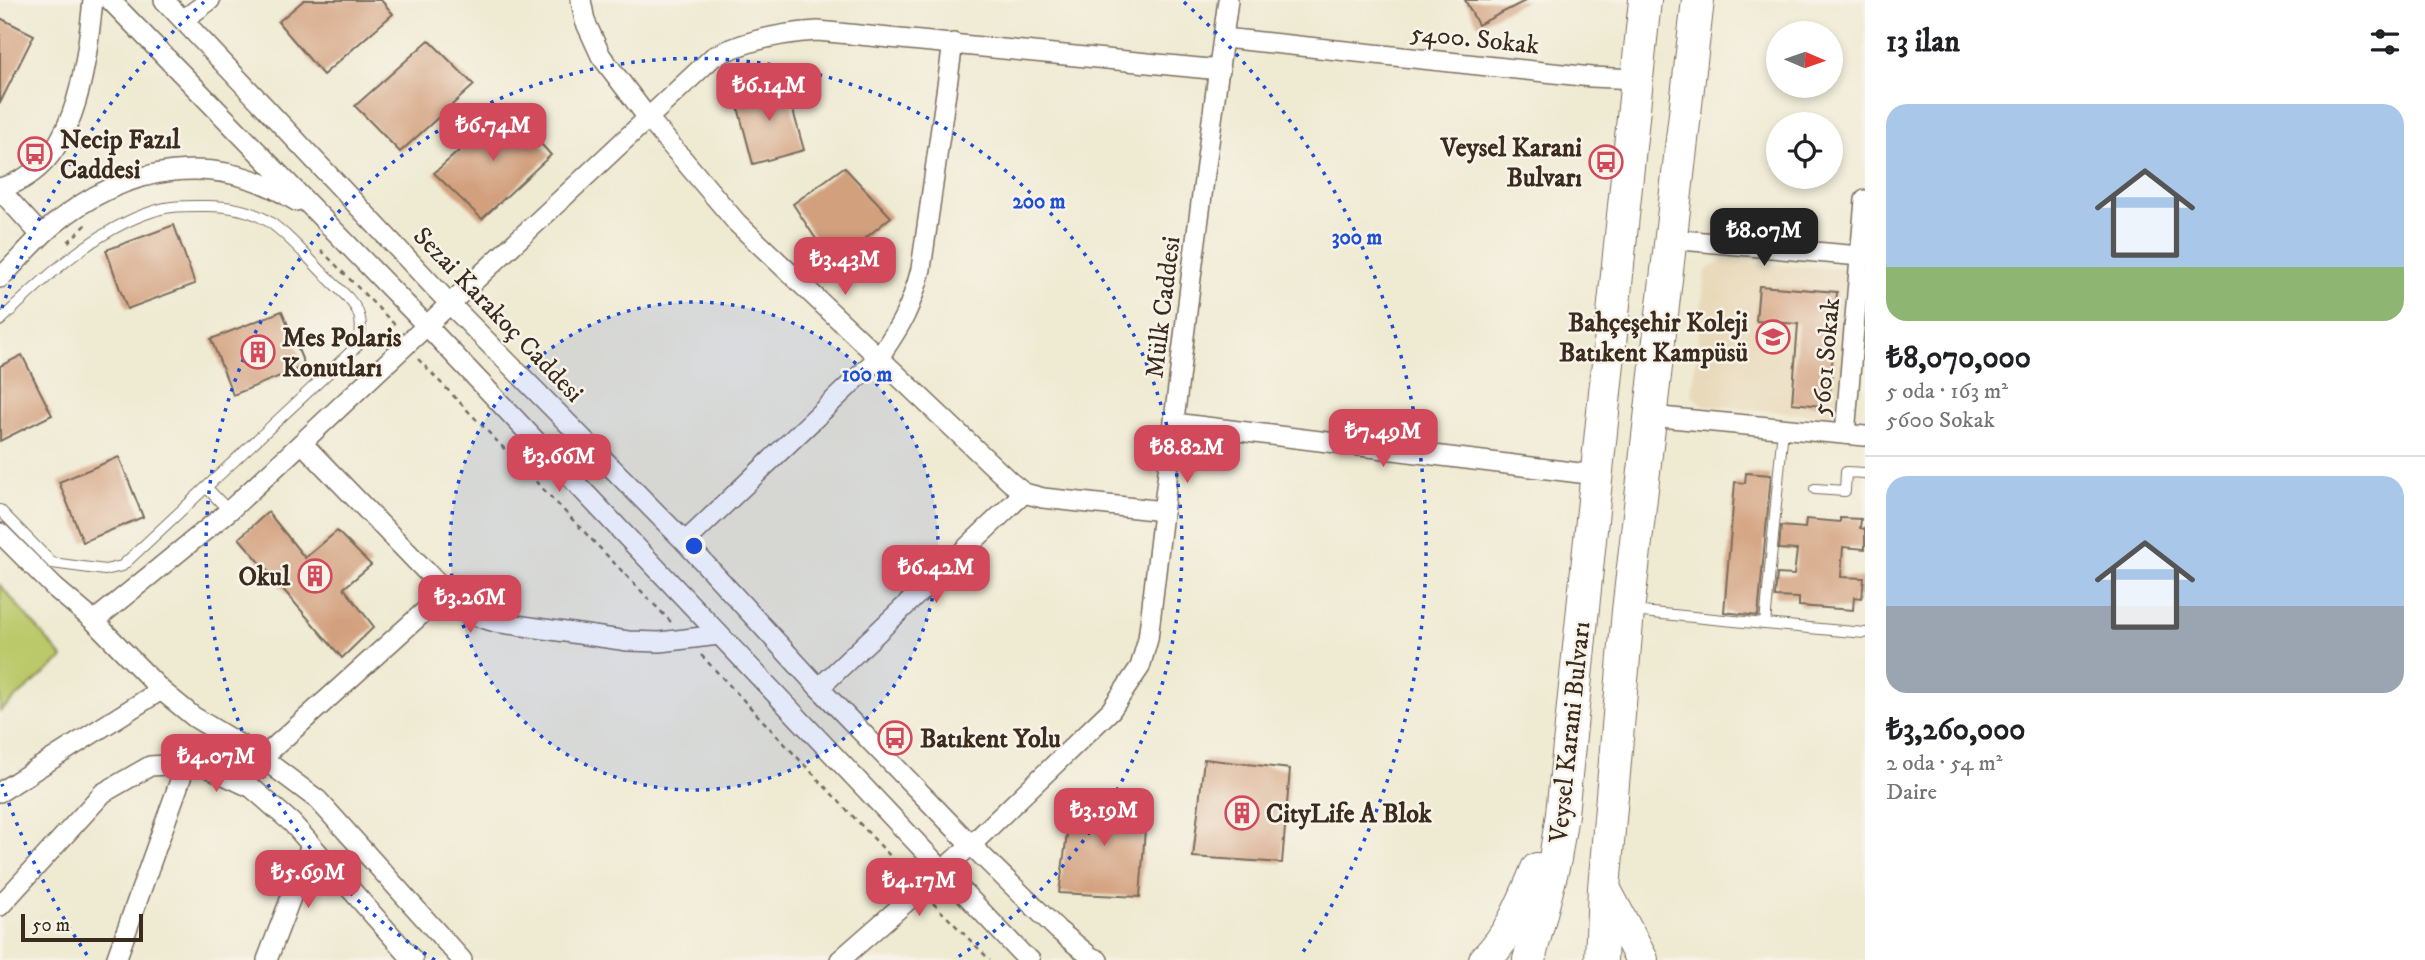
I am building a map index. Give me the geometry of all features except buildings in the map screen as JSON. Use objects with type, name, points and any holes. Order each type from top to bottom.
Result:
[{"type":"main road","name":"Veysel Karani Bulvarı","points":[[1529,960],[1553,870],[1562,814],[1645,0]]},
{"type":"main road","name":"Veysel Karani Bulvarı","points":[[1601,960],[1604,888],[1629,611],[1698,0]]},
{"type":"main road","points":[[1485,960],[1515,921],[1562,814]]},
{"type":"main road","points":[[1604,888],[1642,960]]},
{"type":"street","points":[[41,235],[0,189],[16,184],[34,173],[46,162],[60,138],[78,96],[86,61],[93,0]]},
{"type":"street","points":[[110,0],[427,326],[942,871],[1030,960]]},
{"type":"street","name":"Sezai Karakoç Caddesi","points":[[164,0],[450,304],[685,542],[819,688],[971,845],[1058,930],[1098,960]]},
{"type":"street","points":[[183,20],[210,0]]},
{"type":"street","points":[[581,0],[585,21],[601,55],[648,118],[737,223],[1009,481],[1024,493],[1043,498],[1163,511]]},
{"type":"street","name":"Mülk Caddesi","points":[[840,960],[971,845],[1111,710],[1140,667],[1148,639],[1228,0]]},
{"type":"street","points":[[94,621],[229,511],[713,57],[759,39],[818,31],[1220,70]]},
{"type":"street","name":"5400. Sokak","points":[[1224,38],[1591,77],[1636,79]]},
{"type":"street","points":[[685,542],[879,357],[903,322],[914,295],[920,269],[953,43]]},
{"type":"street","points":[[0,278],[41,235],[109,187],[156,173],[205,169],[244,176],[277,189],[322,218]]},
{"type":"street","name":"5601 Sokak","points":[[1844,434],[1865,200]]},
{"type":"street","points":[[1670,239],[1860,256]]},
{"type":"street","points":[[1650,416],[1865,436]]},
{"type":"street","points":[[1174,424],[1596,475]]},
{"type":"street","points":[[302,443],[446,592],[479,617],[495,622],[628,642],[660,642],[719,635]]},
{"type":"street","points":[[819,688],[1024,493]]},
{"type":"street","points":[[0,533],[48,581],[94,621],[161,690],[194,717],[298,783],[332,814],[463,960]]},
{"type":"street","points":[[262,758],[446,592]]},
{"type":"street","points":[[0,792],[161,690]]},
{"type":"street","points":[[0,906],[103,793],[150,766],[198,763],[253,788],[292,823],[413,960]]},
{"type":"street","points":[[116,960],[186,764]]},
{"type":"street","points":[[267,960],[312,845]]},
{"type":"lane","points":[[0,321],[46,275],[120,223],[156,209],[227,206],[251,212],[268,221],[294,243],[358,309],[362,334],[357,346],[133,558],[115,569],[51,563],[0,510]]},
{"type":"lane","points":[[1765,624],[1783,428]]},
{"type":"lane","points":[[1815,489],[1845,491],[1846,472],[1865,473]]},
{"type":"lane","points":[[207,488],[229,511]]},
{"type":"lane","points":[[1629,611],[1865,633]]},
{"type":"path","points":[[65,244],[96,216]]},
{"type":"path","points":[[321,250],[396,326]]},
{"type":"path","points":[[421,364],[667,618]]},
{"type":"path","points":[[714,669],[897,863]]},
{"type":"path","points":[[946,917],[990,960]]},
{"type":"shaded area","name":"Bahçeşehir Koleji Batıkent Kampüsü","points":[[1723,261],[1843,269],[1852,279],[1841,411],[1830,416],[1703,405],[1692,395],[1705,273]]},
{"type":"green space","points":[[0,585],[63,658],[0,711]]},
{"type":"place","name":"Necip Fazıl Caddesi","points":[[35,154]]},
{"type":"place","name":"Veysel Karani Bulvarı","points":[[1606,162]]},
{"type":"place","name":"Bahçeşehir Koleji Batıkent Kampüsü","points":[[1773,337]]},
{"type":"place","name":"Mes Polaris Konutları","points":[[258,352]]},
{"type":"place","name":"Okul","points":[[315,576]]},
{"type":"place","name":"Batıkent Yolu","points":[[895,738]]},
{"type":"place","name":"CityLife A Blok","points":[[1242,813]]}]
